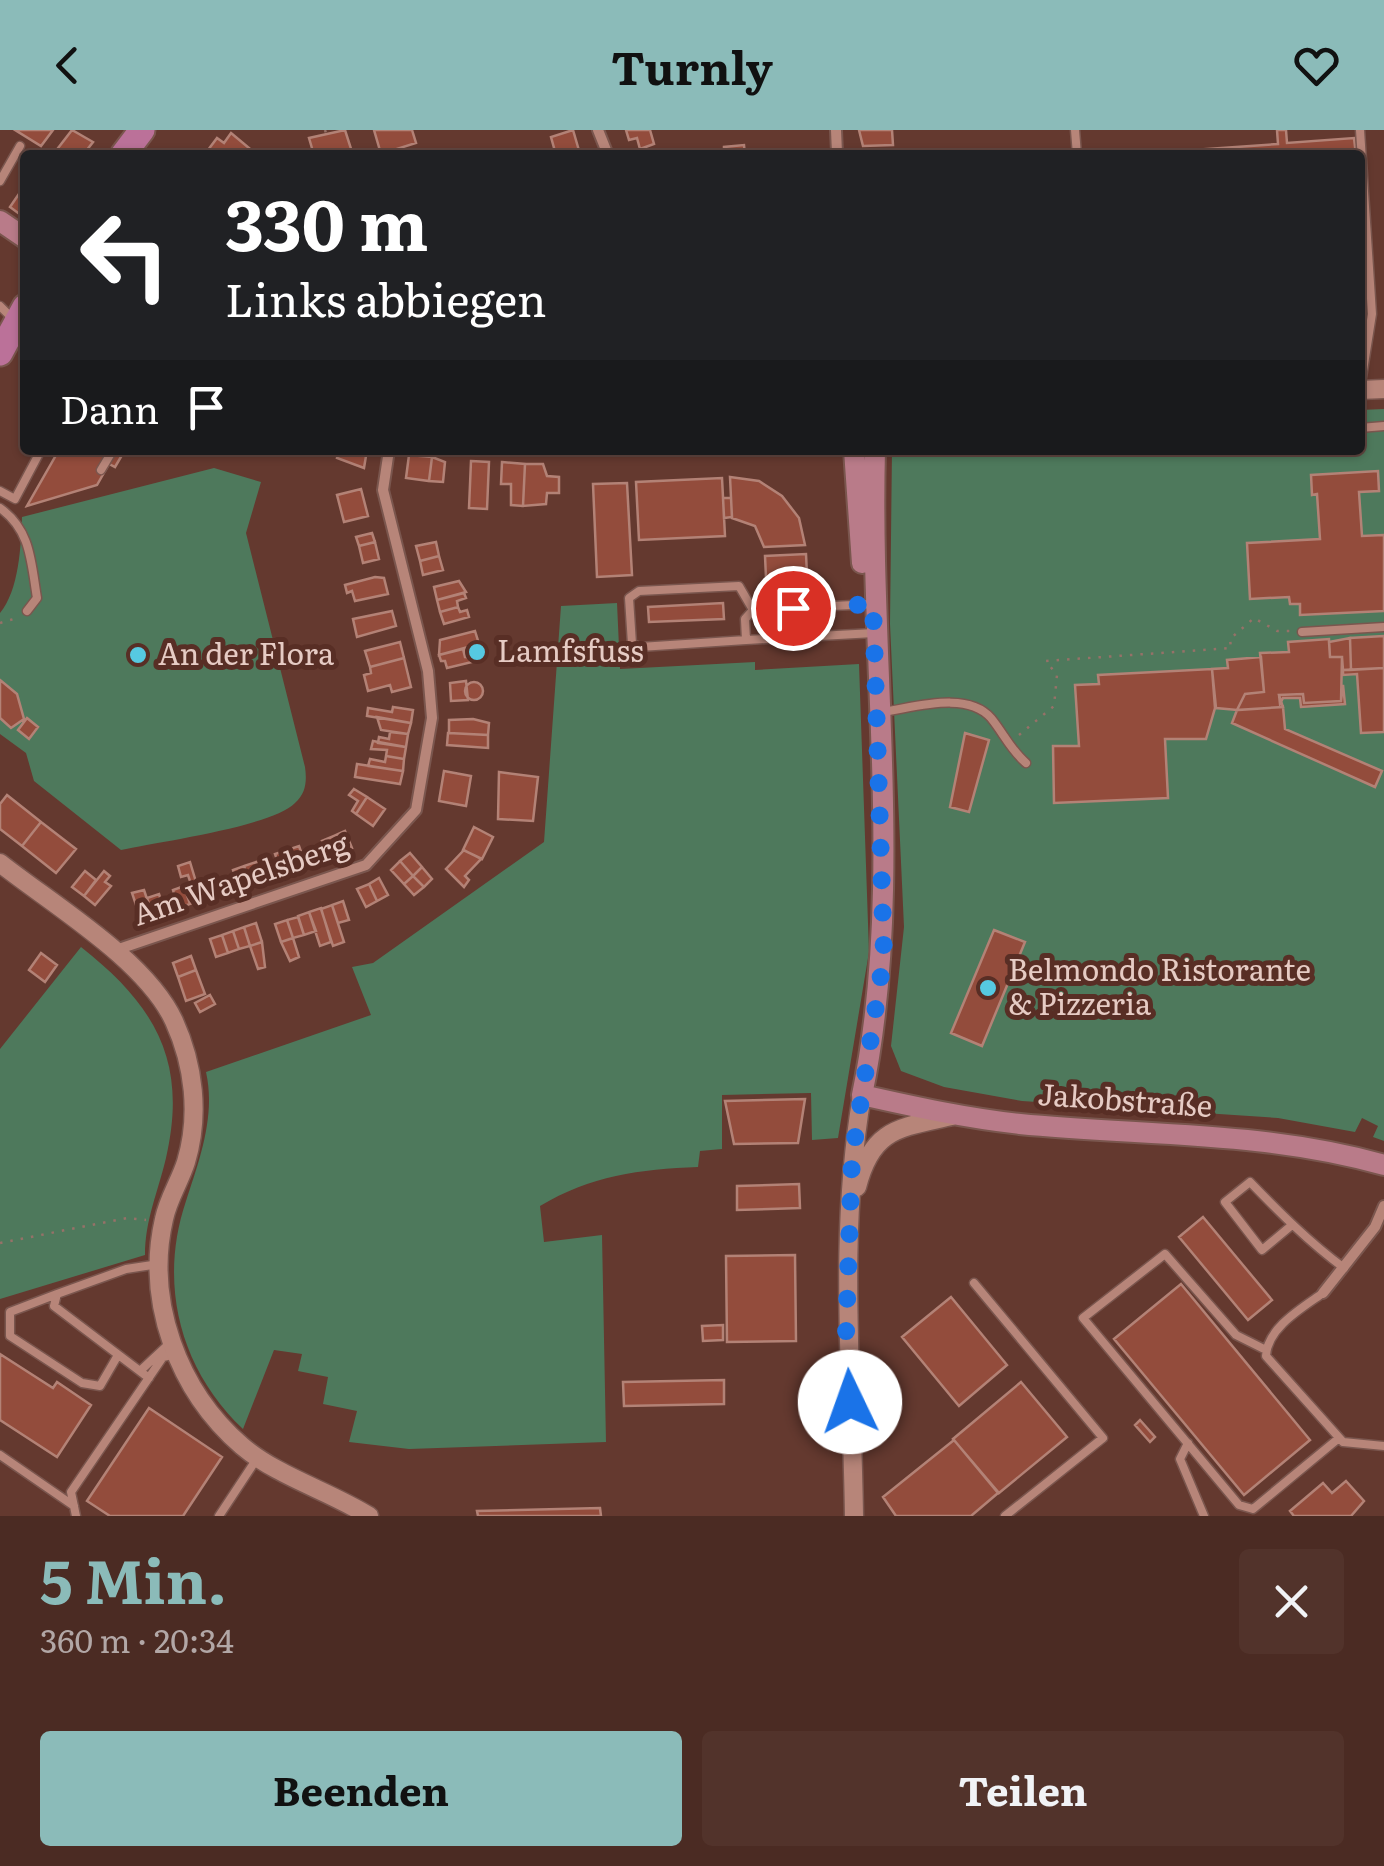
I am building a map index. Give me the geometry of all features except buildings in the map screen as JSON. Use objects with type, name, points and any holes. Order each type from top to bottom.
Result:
[{"type":"main road","points":[[127,150],[142,130]]},
{"type":"main road","points":[[0,353],[14,312]]},
{"type":"main road","points":[[841,455],[857,489]]},
{"type":"main road","points":[[854,455],[862,567],[873,604]]},
{"type":"main road","points":[[862,1096],[884,956],[873,604],[875,455]]},
{"type":"main road","name":"Jakobstraße","points":[[862,1096],[952,1116],[1205,1135],[1290,1145],[1384,1165]]},
{"type":"street","name":"Am Wapelsberg","points":[[112,951],[366,864],[416,810],[432,718],[428,671],[383,490],[389,455]]},
{"type":"street","points":[[0,863],[154,988],[173,1018],[188,1057],[193,1128],[186,1162],[163,1223],[159,1264],[164,1316],[194,1390],[215,1419],[258,1456],[368,1516]]},
{"type":"street","points":[[854,1516],[846,1334],[847,1226],[862,1096]]},
{"type":"street","points":[[847,1226],[862,1170],[883,1136],[899,1127],[952,1116]]},
{"type":"street","points":[[1323,1293],[1384,1206]]},
{"type":"lane","points":[[0,182],[20,146]]},
{"type":"lane","points":[[1365,207],[1372,314],[1365,358]]},
{"type":"lane","points":[[0,491],[15,499],[38,455]]},
{"type":"lane","points":[[102,470],[110,455]]},
{"type":"lane","points":[[0,508],[19,522],[29,546],[37,598],[28,613]]},
{"type":"lane","points":[[754,610],[739,586],[639,591],[630,598],[632,644],[874,633]]},
{"type":"lane","points":[[746,640],[746,619],[754,610],[873,604]]},
{"type":"lane","points":[[1302,632],[1384,628]]},
{"type":"lane","points":[[877,712],[962,702],[989,716],[1006,745],[1026,762]]},
{"type":"lane","points":[[1292,1225],[1262,1250],[1224,1202],[1250,1182],[1292,1225],[1344,1268]]},
{"type":"lane","points":[[1266,1350],[1236,1335],[1165,1254],[1083,1318],[1239,1505],[1253,1508],[1339,1438]]},
{"type":"lane","points":[[118,1355],[100,1386],[82,1383],[10,1336],[10,1312],[126,1268],[159,1264]]},
{"type":"lane","points":[[974,1283],[1103,1438],[1005,1516]]},
{"type":"lane","points":[[1323,1293],[1277,1330],[1266,1356],[1343,1442],[1384,1446]]},
{"type":"lane","points":[[56,1294],[54,1306],[150,1378]]},
{"type":"lane","points":[[140,1371],[174,1348]]},
{"type":"lane","points":[[76,1516],[74,1487],[163,1358],[174,1348]]},
{"type":"lane","points":[[1188,1444],[1180,1459],[1204,1516]]},
{"type":"lane","points":[[0,1455],[74,1506]]},
{"type":"lane","points":[[219,1516],[258,1456]]},
{"type":"path","points":[[0,623],[28,613]]},
{"type":"path","points":[[1006,745],[1054,706],[1056,675],[1046,660],[1231,648],[1230,639],[1254,618],[1277,631],[1302,632]]},
{"type":"path","points":[[0,1242],[127,1218],[163,1223]]},
{"type":"green space","points":[[1384,409],[1384,1141],[1373,1137],[1378,1126],[1362,1118],[1355,1132],[1278,1118],[1022,1101],[944,1087],[901,1071],[891,1046],[904,927],[890,624],[892,455],[1365,455],[1365,410]]},
{"type":"green space","name":"An der Flora","points":[[214,468],[261,482],[246,533],[305,767],[305,786],[295,803],[263,819],[121,850],[34,781],[26,753],[0,734],[0,613],[15,580],[22,517]]},
{"type":"green space","points":[[617,603],[620,669],[755,662],[755,670],[859,664],[869,952],[838,1138],[812,1140],[811,1093],[722,1095],[722,1149],[700,1151],[698,1167],[616,1176],[540,1206],[544,1242],[602,1235],[606,1442],[409,1449],[349,1442],[357,1411],[323,1404],[328,1377],[298,1371],[302,1354],[274,1350],[243,1429],[204,1380],[180,1324],[175,1294],[178,1232],[207,1122],[206,1072],[371,1015],[352,967],[373,963],[544,842],[561,606]]},
{"type":"green space","points":[[81,947],[129,991],[147,1014],[169,1065],[172,1124],[145,1255],[0,1299],[0,1049]]},
{"type":"place","name":"Lamfsfuss","points":[[477,652]]},
{"type":"place","name":"An der Flora","points":[[138,655]]},
{"type":"place","name":"Belmondo Ristorante & Pizzeria","points":[[988,988]]},
{"type":"route","points":[[793,608],[873,604],[884,956],[852,1157],[846,1334],[850,1402]]}]
